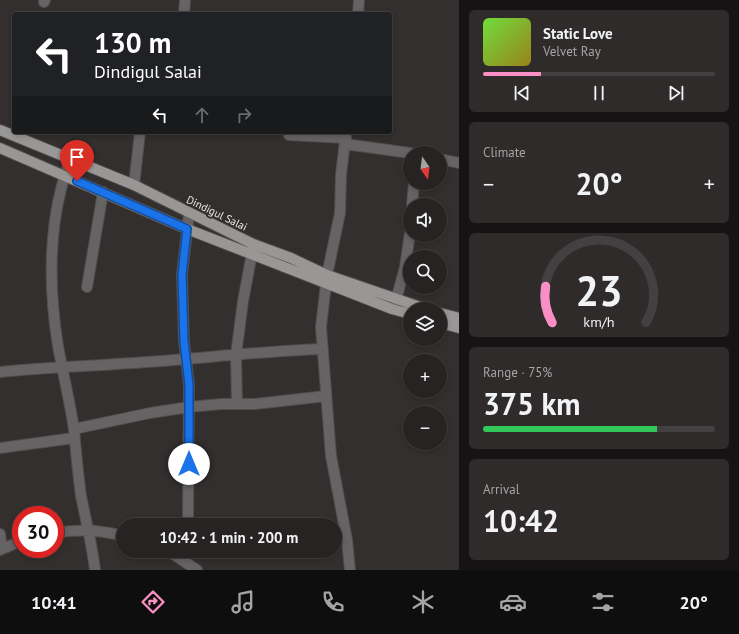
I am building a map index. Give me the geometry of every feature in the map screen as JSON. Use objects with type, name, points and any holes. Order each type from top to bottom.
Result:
[{"type":"main road","name":"Dindigul Salai","points":[[0,130],[134,185],[254,244],[291,258],[326,279],[392,309],[403,312]]},
{"type":"main road","name":"Dindigul Salai","points":[[0,148],[187,229],[253,255],[403,302]]},
{"type":"main road","points":[[447,315],[459,318]]},
{"type":"main road","points":[[447,325],[459,328]]},
{"type":"street","points":[[184,12],[185,0]]},
{"type":"street","points":[[358,12],[359,0]]},
{"type":"street","points":[[134,185],[140,134]]},
{"type":"street","points":[[289,135],[346,138],[403,152]]},
{"type":"street","points":[[346,138],[341,175],[340,213],[326,279],[321,327],[331,456],[347,540],[350,570]]},
{"type":"street","points":[[71,158],[64,175],[57,203],[54,228],[52,269],[54,308],[62,367],[74,434],[82,496],[96,570]]},
{"type":"street","points":[[447,160],[459,163]]},
{"type":"street","points":[[87,287],[103,192]]},
{"type":"street","points":[[188,518],[189,385],[186,359],[182,275],[189,213]]},
{"type":"street","points":[[396,300],[405,267],[409,242]]},
{"type":"street","points":[[237,404],[236,355],[243,301],[254,244]]},
{"type":"street","points":[[0,372],[186,359],[282,350],[322,350]]},
{"type":"street","points":[[0,448],[74,434],[150,413],[189,407],[255,404],[326,396]]},
{"type":"street","points":[[64,532],[88,530],[116,534]]},
{"type":"street","points":[[0,534],[1,549],[12,545]]},
{"type":"street","points":[[179,558],[197,570]]},
{"type":"route","points":[[77,181],[187,229],[182,275],[184,341],[189,385],[189,464]]}]
